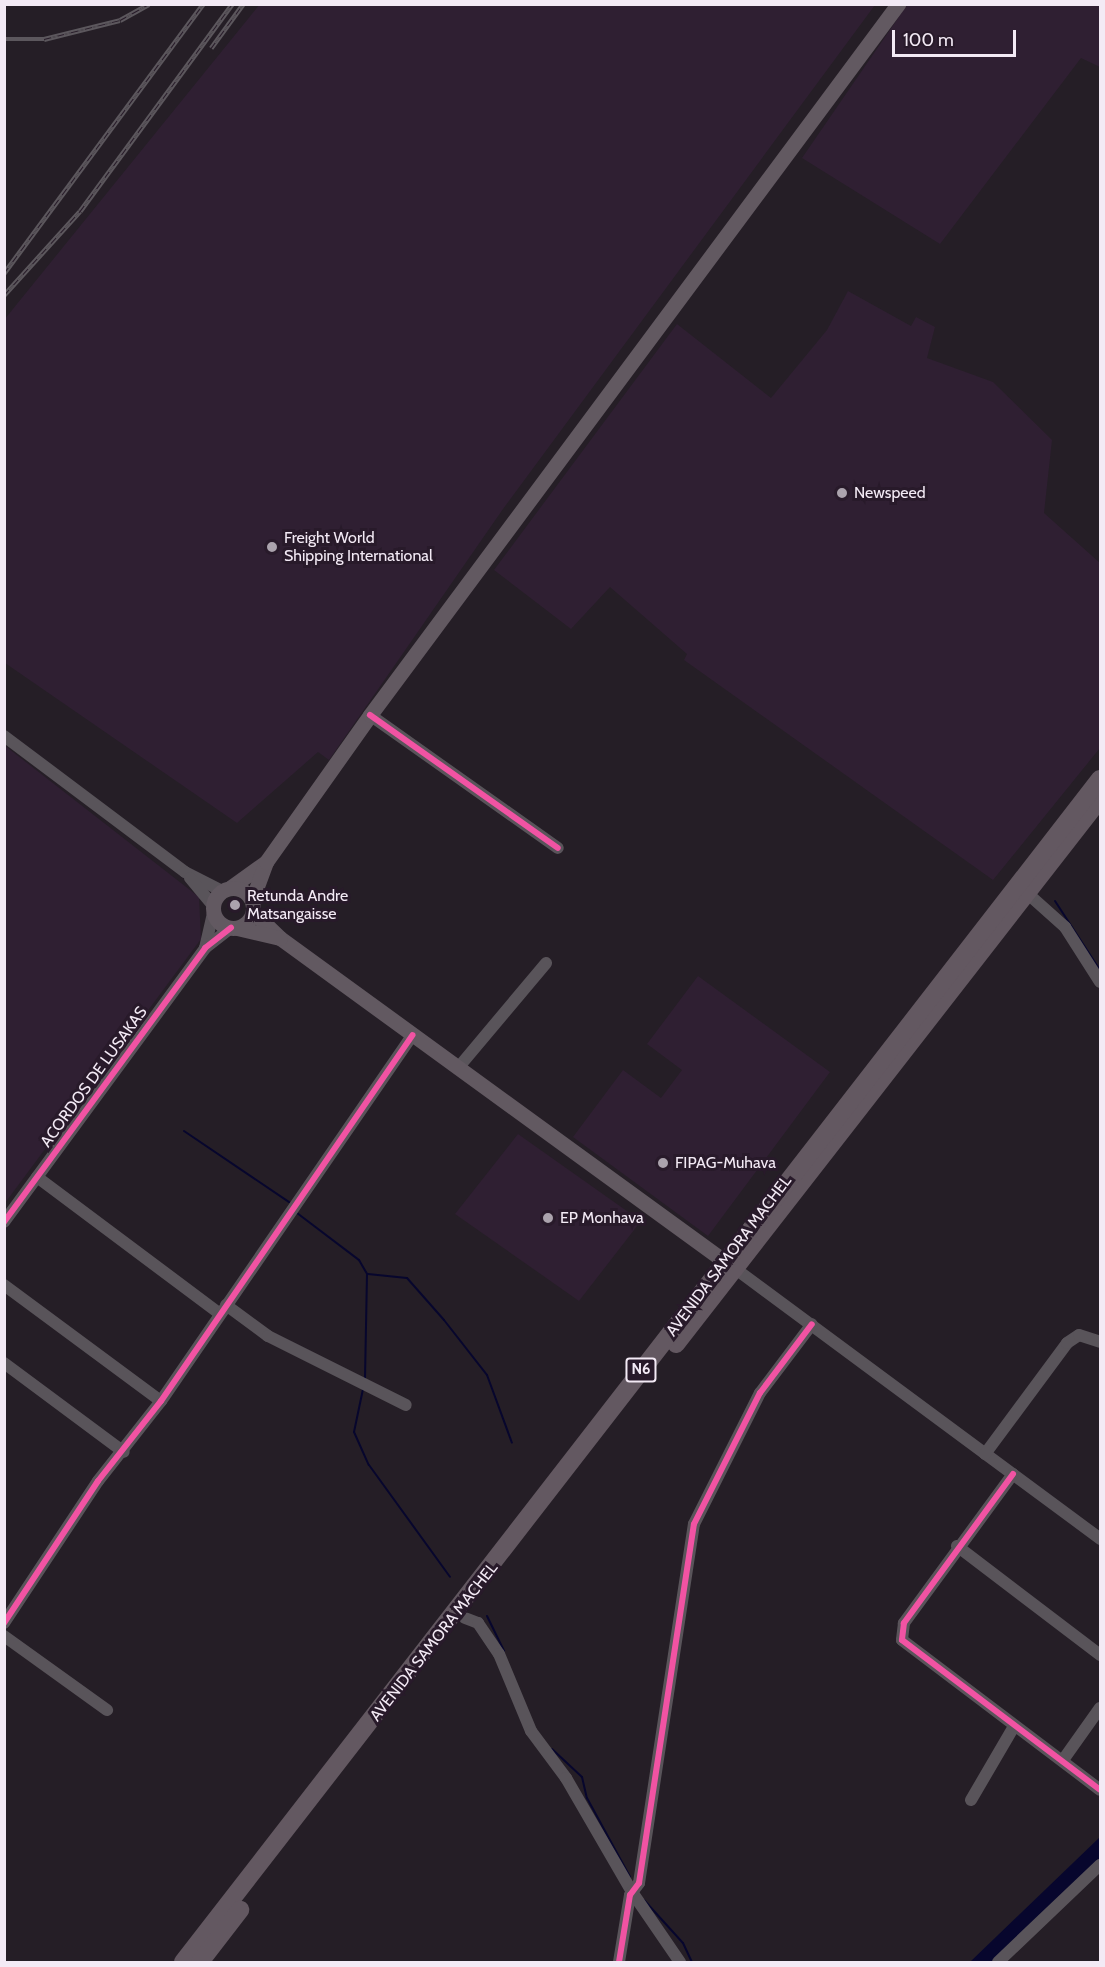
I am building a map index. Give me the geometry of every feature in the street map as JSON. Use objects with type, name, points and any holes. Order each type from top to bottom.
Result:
[{"type":"highway","name":"AVENIDA SAMORA MACHEL","points":[[200,1962],[465,1618],[730,1265],[1101,779]]},
{"type":"highway","name":"AVENIDA SAMORA MACHEL","points":[[183,1962],[730,1265],[1101,799]]},
{"type":"main road","points":[[234,928],[253,906],[266,862],[370,715],[898,4]]},
{"type":"main road","points":[[266,862],[226,889],[213,909],[234,928],[280,938]]},
{"type":"main road","points":[[226,889],[253,906],[280,938],[730,1265]]},
{"type":"street","points":[[370,715],[558,848]]},
{"type":"street","points":[[4,736],[185,872],[226,889]]},
{"type":"street","points":[[185,872],[213,909],[205,948]]},
{"type":"street","points":[[1028,893],[1065,927],[1101,981]]},
{"type":"street","points":[[205,948],[234,928]]},
{"type":"street","name":"ACORDOS DE LUSAKAS","points":[[4,1222],[205,948]]},
{"type":"street","points":[[458,1068],[546,963]]},
{"type":"street","points":[[4,1623],[98,1480],[124,1452],[161,1401],[413,1035]]},
{"type":"street","points":[[37,1177],[223,1309],[343,1376],[375,1384],[406,1405]]},
{"type":"street","points":[[730,1265],[1101,1539]]},
{"type":"street","points":[[4,1285],[161,1401]]},
{"type":"street","points":[[619,1962],[635,1889],[694,1524],[760,1393],[812,1324]]},
{"type":"street","points":[[985,1454],[1067,1343],[1079,1335],[1101,1342]]},
{"type":"street","points":[[4,1363],[124,1452]]},
{"type":"street","points":[[1013,1474],[957,1546],[904,1623],[902,1640],[1013,1728],[1063,1760],[1101,1790]]},
{"type":"street","points":[[957,1546],[1101,1655]]},
{"type":"street","points":[[465,1618],[478,1623],[499,1654],[515,1705],[566,1778],[680,1962]]},
{"type":"street","points":[[4,1636],[107,1710]]},
{"type":"street","points":[[1063,1760],[1101,1708]]},
{"type":"street","points":[[971,1800],[1013,1728]]},
{"type":"street","points":[[998,1962],[1101,1865]]},
{"type":"shaded area","points":[[260,4],[875,5],[503,509],[329,760],[318,752],[237,823],[5,663],[4,320]]},
{"type":"shaded area","points":[[907,5],[1100,5],[1100,67],[1081,58],[940,244],[802,158]]},
{"type":"shaded area","points":[[848,291],[911,326],[916,317],[935,327],[927,358],[993,382],[1052,440],[1044,513],[1100,563],[1100,748],[993,880],[684,660],[687,654],[610,587],[571,629],[494,570],[677,324],[771,398],[827,330]]},
{"type":"shaded area","points":[[4,745],[199,897],[201,939],[5,1203]]},
{"type":"shaded area","name":"FIPAG-Muhava","points":[[698,976],[830,1072],[708,1236],[573,1137],[623,1070],[661,1098],[682,1070],[647,1044]]},
{"type":"shaded area","name":"EP Monhava","points":[[518,1134],[641,1221],[579,1301],[455,1214]]},
{"type":"shaded area","points":[[1100,1837],[1100,1858],[1018,1941],[991,1962],[970,1962]]},
{"type":"waterway","points":[[1055,901],[1100,970]]},
{"type":"waterway","points":[[184,1131],[289,1202]]},
{"type":"waterway","points":[[297,1213],[359,1260],[367,1274],[365,1380]]},
{"type":"waterway","points":[[368,1274],[407,1278],[444,1320],[487,1375],[512,1443]]},
{"type":"waterway","points":[[363,1389],[354,1432],[369,1465],[450,1577]]},
{"type":"waterway","points":[[487,1616],[504,1651]]},
{"type":"waterway","points":[[552,1749],[582,1777],[587,1798],[630,1877]]},
{"type":"waterway","points":[[644,1900],[683,1943],[692,1962]]},
{"type":"railway","points":[[4,39],[44,39],[120,20],[149,4]]},
{"type":"railway","points":[[4,273],[203,4]]},
{"type":"railway","points":[[4,295],[80,211],[232,4]]},
{"type":"railway","points":[[211,48],[243,4]]},
{"type":"cycle path","points":[[370,715],[558,848]]},
{"type":"cycle path","points":[[4,1222],[205,948],[231,928]]},
{"type":"cycle path","points":[[4,1623],[98,1481],[161,1401],[413,1035]]},
{"type":"cycle path","points":[[619,1962],[630,1895],[639,1883],[694,1524],[760,1393],[812,1324]]},
{"type":"cycle path","points":[[1013,1474],[904,1623],[902,1640],[1100,1790]]},
{"type":"place","name":"Newspeed","points":[[842,493]]},
{"type":"place","name":"Freight World Shipping International","points":[[272,547]]},
{"type":"place","name":"Retunda Andre Matsangaisse","points":[[235,905]]},
{"type":"place","name":"FIPAG-Muhava","points":[[663,1163]]},
{"type":"place","name":"EP Monhava","points":[[548,1218]]}]
